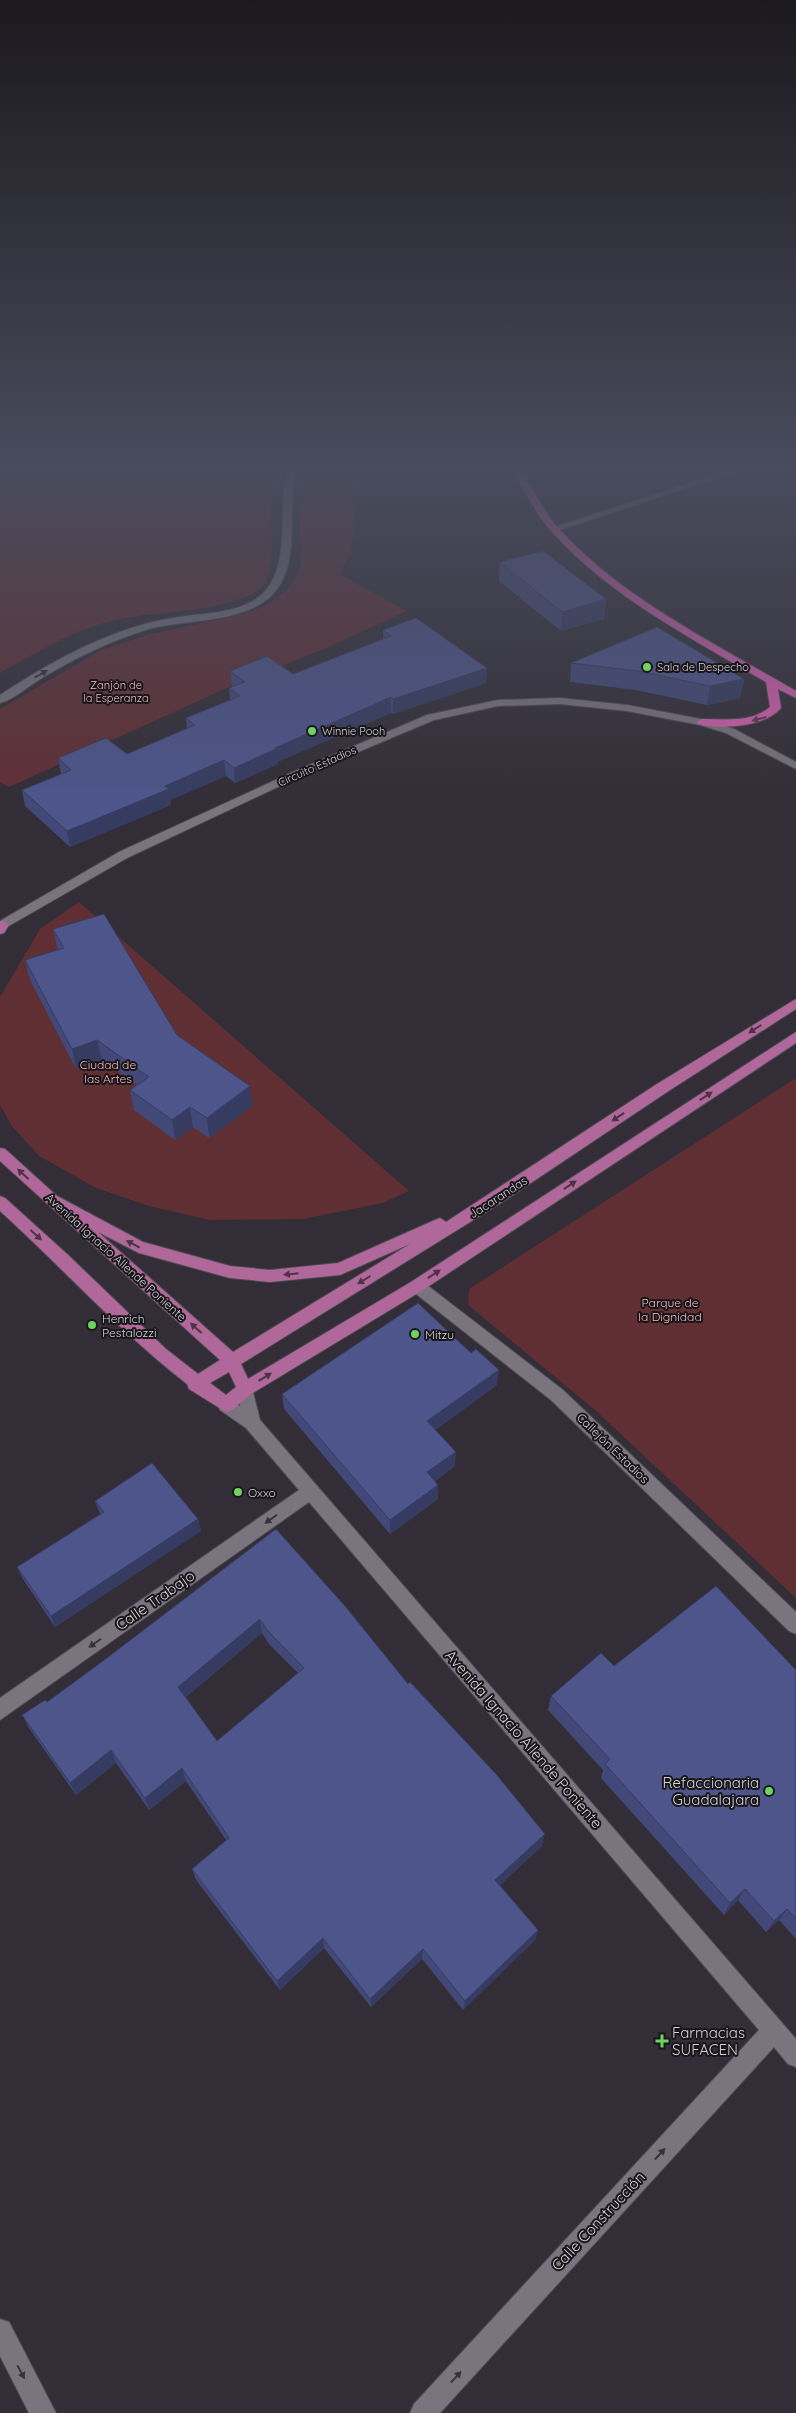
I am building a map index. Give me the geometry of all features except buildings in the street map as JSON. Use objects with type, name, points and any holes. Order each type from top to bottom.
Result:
[{"type":"highway","points":[[618,584],[660,616],[796,697]]},
{"type":"highway","points":[[702,722],[748,722],[768,716],[776,708],[772,681]]},
{"type":"main road","name":"Jacarandas","points":[[196,1384],[499,1197],[662,1088],[796,1003]]},
{"type":"main road","points":[[0,1202],[62,1258],[160,1354],[196,1384],[226,1405],[245,1389],[416,1286],[796,1037]]},
{"type":"main road","name":"Avenida Ignacio Allende Poniente","points":[[0,1153],[232,1361]]},
{"type":"main road","points":[[49,1198],[139,1247],[230,1272],[270,1276],[340,1269],[499,1197]]},
{"type":"main road","points":[[232,1361],[245,1389]]},
{"type":"street","points":[[0,700],[71,657],[103,643],[166,622],[197,619],[246,607],[264,597],[275,584]]},
{"type":"street","name":"Circuito Estadios","points":[[1,927],[60,890],[123,855],[297,774],[432,716],[498,703],[560,701],[627,708],[702,722],[730,731],[796,766]]},
{"type":"street","name":"Callejón Estadios","points":[[416,1286],[557,1395],[796,1625]]},
{"type":"street","points":[[245,1389],[252,1423]]},
{"type":"street","points":[[226,1405],[252,1423]]},
{"type":"street","name":"Avenida Ignacio Allende Poniente","points":[[252,1423],[796,2056]]},
{"type":"street","name":"Calle Trabajo","points":[[0,1710],[311,1491]]},
{"type":"street","name":"Calle Construcción","points":[[423,2413],[774,2030]]},
{"type":"street","points":[[0,2331],[43,2413]]},
{"type":"green space","points":[[0,584],[265,584],[256,592],[228,603],[204,608],[136,616],[92,627],[60,640],[0,673]]},
{"type":"green space","name":"Zanjón de la Esperanza","points":[[292,584],[357,584],[407,611],[324,649],[231,686],[9,787],[0,782],[0,709],[101,650],[151,634],[239,615],[267,605],[286,591]]},
{"type":"green space","name":"Ciudad de las Artes","points":[[79,902],[409,1191],[383,1203],[303,1219],[210,1220],[149,1206],[96,1188],[39,1156],[12,1126],[0,1105],[0,997],[40,929]]},
{"type":"green space","name":"Parque de la Dignidad","points":[[796,1078],[796,1598],[595,1410],[468,1305],[469,1289]]},
{"type":"place","name":"Sala de Despecho","points":[[647,667]]},
{"type":"place","name":"Winnie Pooh","points":[[312,731]]},
{"type":"place","name":"Henrich Pestalozzi","points":[[92,1325]]},
{"type":"place","name":"Mitzu","points":[[415,1334]]},
{"type":"place","name":"Oxxo","points":[[238,1492]]},
{"type":"place","name":"Refaccionaria Guadalajara","points":[[769,1791]]},
{"type":"place","name":"Farmacias SUFACEN","points":[[662,2041]]}]
